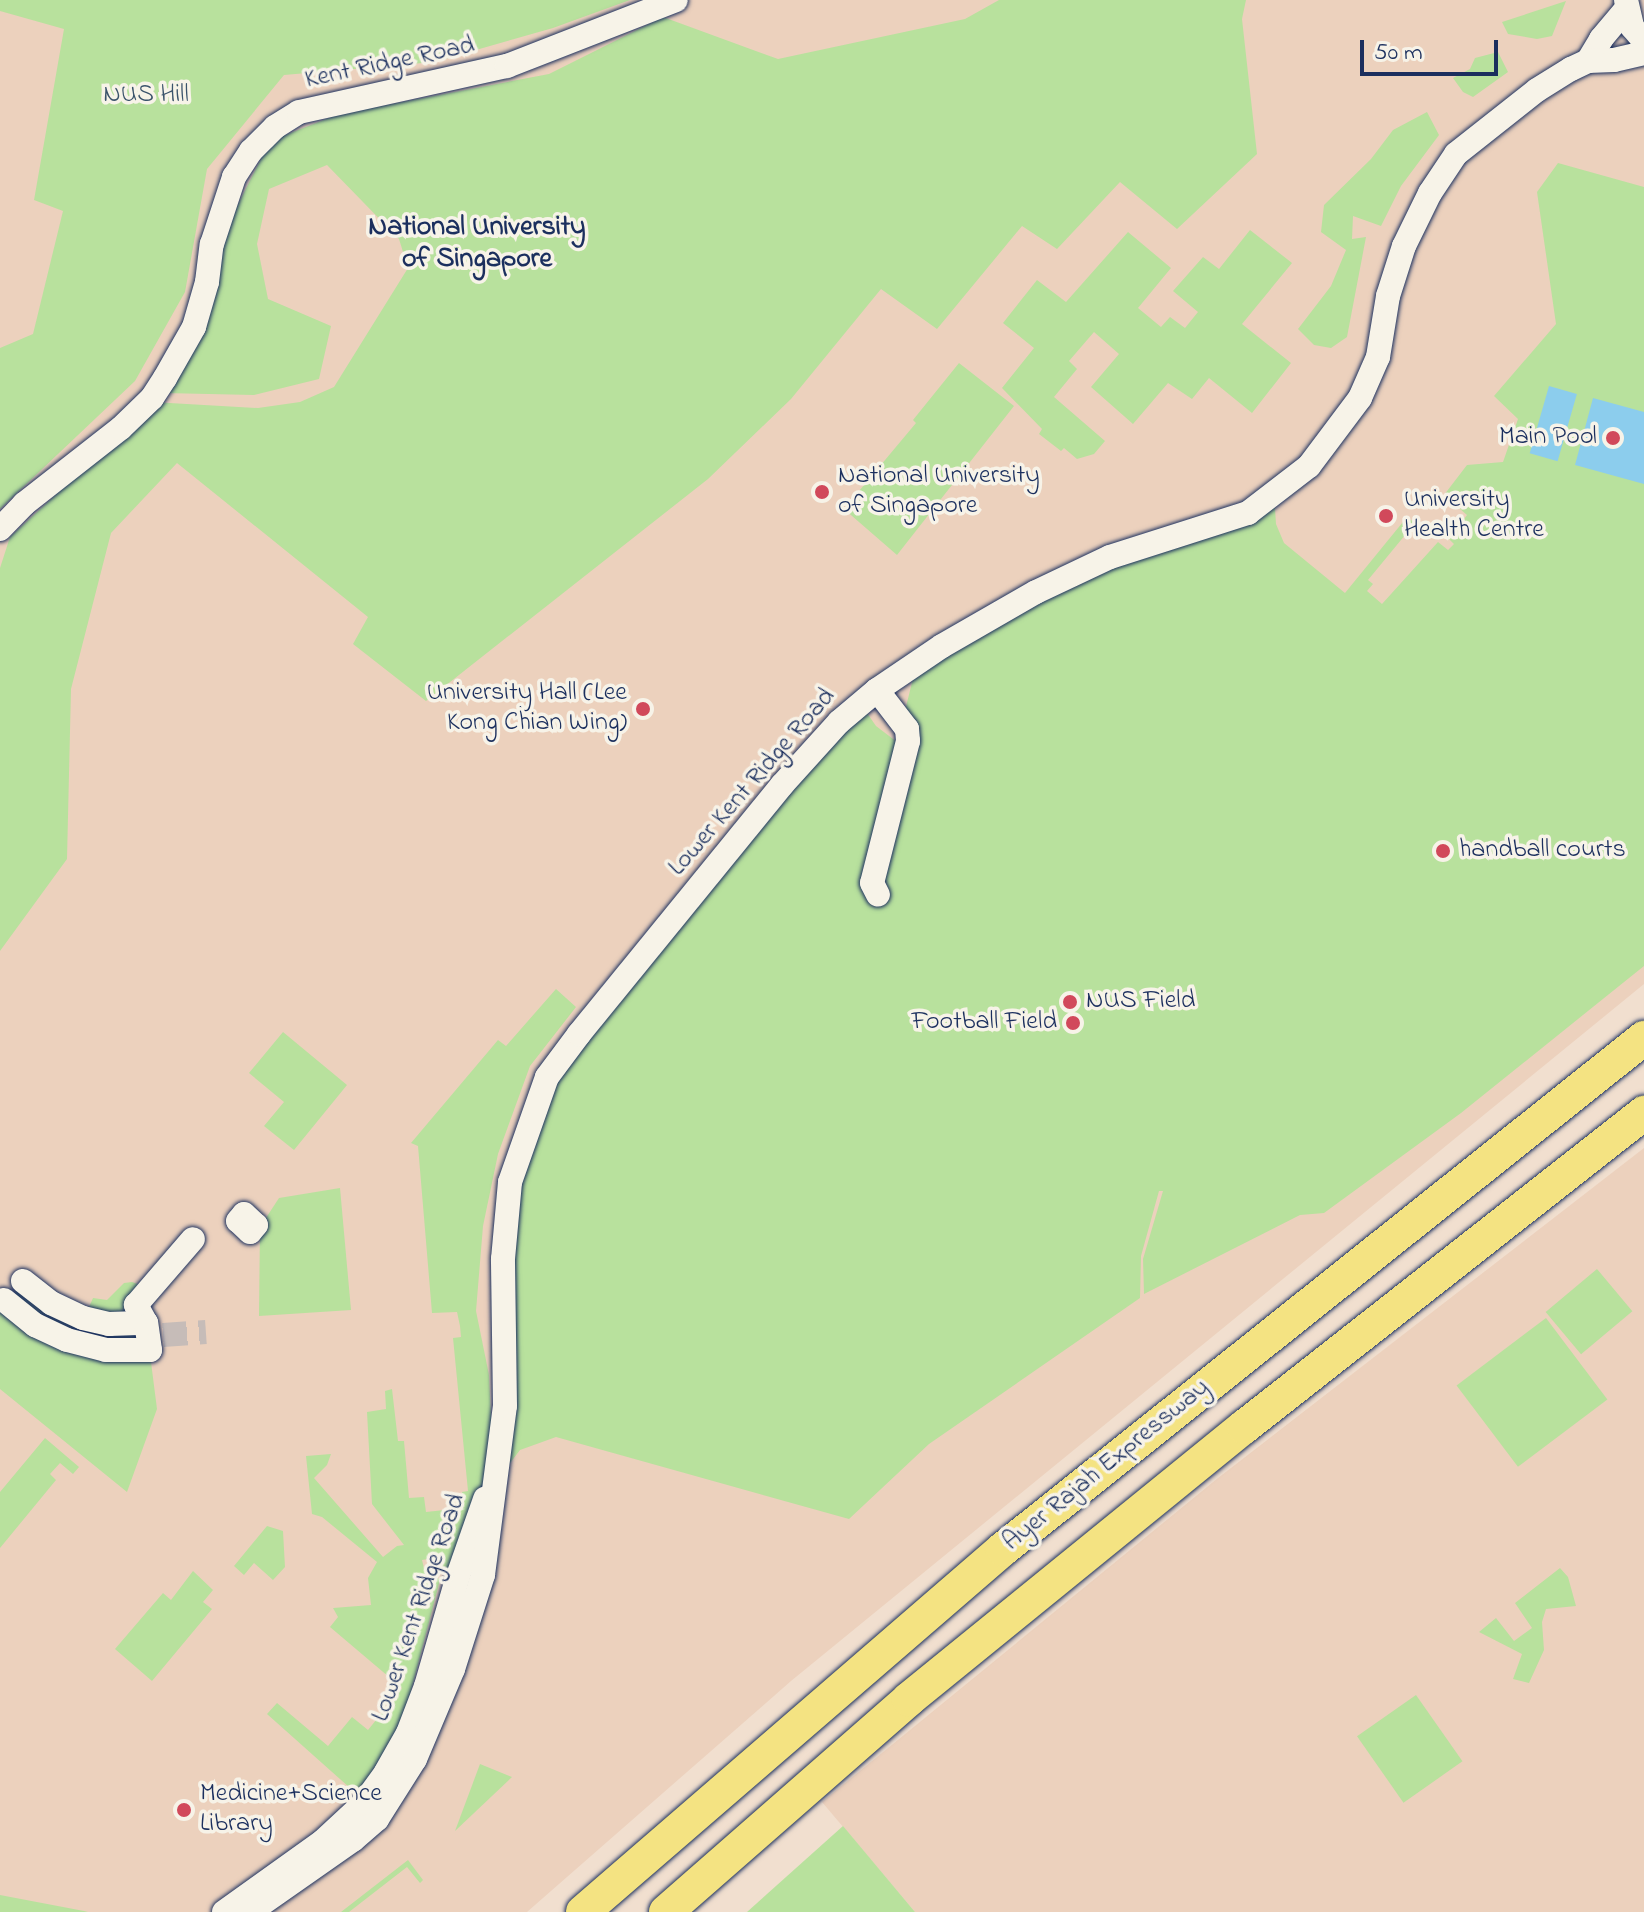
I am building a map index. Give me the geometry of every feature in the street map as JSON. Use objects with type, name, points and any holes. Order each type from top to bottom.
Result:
[{"type":"highway","name":"Ayer Rajah Expressway","points":[[583,1912],[1003,1549],[1644,1038]]},
{"type":"highway","points":[[666,1912],[934,1678],[1244,1427],[1644,1113]]},
{"type":"street","name":"Kent Ridge Road","points":[[0,529],[24,504],[121,428],[159,388],[194,327],[207,282],[212,244],[234,177],[251,151],[275,127],[299,112],[507,66],[676,0]]},
{"type":"street","points":[[1626,5],[1632,27],[1644,41]]},
{"type":"street","name":"Lower Kent Ridge Road","points":[[1588,61],[1626,5]]},
{"type":"street","name":"Lower Kent Ridge Road","points":[[250,1912],[353,1840],[377,1819],[415,1759],[458,1656],[483,1575],[495,1483],[506,1368],[504,1222],[516,1161],[547,1077],[635,962],[782,785],[839,722],[877,690],[942,646],[1036,592],[1110,557],[1248,513],[1309,466],[1360,398],[1378,357],[1388,296],[1404,246],[1430,193],[1456,154],[1537,90],[1588,61],[1614,60],[1644,53]]},
{"type":"street","points":[[877,690],[907,729],[908,741],[872,883],[878,895]]},
{"type":"street","points":[[4,1300],[35,1325],[89,1347],[150,1350],[146,1323],[136,1305],[193,1239]]},
{"type":"street","points":[[23,1281],[51,1303],[96,1322],[146,1323]]},
{"type":"street","points":[[35,1325],[51,1303]]},
{"type":"street","points":[[89,1347],[96,1322]]},
{"type":"street","name":"Lower Kent Ridge Road","points":[[224,1912],[323,1841],[363,1804],[386,1772],[408,1733],[426,1686],[479,1509],[495,1483]]},
{"type":"shaded area","name":"National University of Singapore","points":[[0,0],[1644,0],[1644,984],[791,1681],[527,1912],[0,1912]]},
{"type":"shaded area","points":[[1644,1148],[1644,1912],[915,1912],[822,1802],[1218,1478]]},
{"type":"green space","name":"NUS Hill","points":[[0,0],[630,0],[553,28],[434,62],[284,75],[207,169],[185,292],[135,381],[0,509],[0,348],[33,334],[63,211],[34,200],[64,29],[0,11]]},
{"type":"green space","points":[[999,0],[1246,0],[1242,19],[1257,154],[1177,229],[1120,182],[1057,249],[1022,226],[937,329],[881,289],[791,399],[708,479],[426,701],[353,644],[368,617],[177,463],[111,533],[71,689],[67,859],[0,951],[0,568],[10,537],[140,417],[189,351],[217,246],[270,141],[339,114],[549,74],[663,17],[778,59],[965,19]],"holes":[[[327,165],[399,239],[408,268],[334,387],[300,402],[258,408],[152,402],[163,393],[254,395],[319,379],[331,326],[268,299],[257,244],[269,189]]]},
{"type":"green space","points":[[1566,1],[1552,36],[1537,39],[1508,34],[1502,22]]},
{"type":"green space","points":[[1498,52],[1508,72],[1473,97],[1463,92],[1453,78],[1470,69],[1475,58]]},
{"type":"green space","points":[[1427,112],[1439,135],[1401,186],[1381,226],[1353,216],[1352,239],[1366,237],[1347,337],[1331,348],[1314,345],[1298,329],[1331,286],[1346,250],[1321,232],[1324,205],[1371,159],[1393,130]]},
{"type":"green space","points":[[1558,163],[1644,187],[1644,966],[1461,1113],[1324,1213],[1300,1215],[1144,1294],[1143,1259],[1163,1191],[1159,1191],[1141,1256],[1140,1298],[929,1444],[849,1519],[556,1437],[520,1450],[495,1483],[458,1576],[428,1559],[422,1560],[424,1568],[440,1580],[411,1691],[394,1740],[359,1796],[267,1714],[277,1703],[328,1746],[352,1717],[368,1730],[402,1688],[330,1627],[338,1617],[333,1608],[371,1605],[368,1578],[377,1562],[322,1517],[312,1514],[306,1456],[331,1454],[327,1465],[314,1478],[383,1557],[397,1546],[404,1545],[372,1504],[367,1412],[386,1409],[385,1391],[392,1389],[398,1441],[404,1441],[409,1498],[424,1497],[426,1512],[463,1508],[462,1492],[468,1491],[453,1338],[461,1337],[460,1326],[457,1312],[432,1313],[418,1146],[411,1143],[498,1040],[506,1046],[556,989],[576,1007],[530,1066],[498,1154],[483,1226],[476,1311],[489,1375],[494,1475],[503,1259],[547,1077],[860,703],[876,726],[897,742],[916,667],[985,620],[1274,493],[1276,524],[1284,543],[1345,593],[1407,517],[1415,523],[1368,580],[1373,584],[1367,591],[1382,604],[1438,542],[1448,550],[1454,544],[1449,539],[1467,515],[1444,495],[1467,465],[1503,462],[1518,419],[1494,396],[1556,324],[1537,192]]},
{"type":"green space","points":[[1250,230],[1292,263],[1242,324],[1291,363],[1252,413],[1209,378],[1192,399],[1168,383],[1133,424],[1091,387],[1119,354],[1094,332],[1069,361],[1077,369],[1054,397],[1105,441],[1094,454],[1077,459],[1064,448],[1061,451],[1039,434],[1042,429],[1002,388],[1034,348],[1003,323],[1037,280],[1066,302],[1128,232],[1171,268],[1138,308],[1161,327],[1170,317],[1185,328],[1198,312],[1173,291],[1203,257],[1219,269]]},
{"type":"green space","points":[[959,363],[1014,406],[897,555],[844,509],[916,423],[913,420]]},
{"type":"green space","points":[[283,1032],[347,1085],[294,1150],[264,1126],[284,1102],[249,1073]]},
{"type":"green space","points":[[340,1188],[351,1310],[259,1316],[260,1227],[279,1198]]},
{"type":"green space","points":[[1597,1269],[1632,1311],[1581,1354],[1546,1312]]},
{"type":"green space","points":[[132,1282],[151,1289],[146,1323],[157,1409],[127,1492],[0,1389],[0,1305],[19,1290],[89,1307],[93,1298],[107,1300],[124,1283]]},
{"type":"green space","points":[[1546,1318],[1607,1399],[1518,1467],[1457,1385]]},
{"type":"green space","points":[[45,1438],[79,1467],[73,1474],[60,1463],[50,1474],[56,1480],[0,1548],[0,1492]]},
{"type":"green space","points":[[267,1526],[283,1531],[285,1567],[273,1580],[254,1563],[244,1575],[234,1566]]},
{"type":"green space","points":[[1560,1568],[1568,1577],[1576,1606],[1546,1609],[1542,1622],[1544,1650],[1529,1683],[1513,1679],[1522,1654],[1479,1632],[1496,1618],[1514,1641],[1532,1628],[1515,1603]]},
{"type":"green space","points":[[193,1571],[213,1590],[203,1602],[212,1609],[152,1681],[115,1649],[163,1593],[171,1600]]},
{"type":"green space","points":[[1416,1695],[1462,1761],[1403,1803],[1357,1736]]},
{"type":"green space","points":[[480,1764],[512,1777],[455,1831]]},
{"type":"green space","points":[[843,1826],[915,1912],[747,1912]]},
{"type":"green space","points":[[408,1860],[423,1880],[420,1883],[407,1867],[349,1912],[341,1912]]},
{"type":"green space","points":[[0,1895],[84,1911],[88,1912],[0,1912]]},
{"type":"water","points":[[1549,386],[1577,394],[1558,461],[1530,453]]},
{"type":"water","name":"Main Pool","points":[[1593,398],[1644,412],[1644,484],[1575,465]]},
{"type":"tunnel","points":[[163,1335],[206,1332]]},
{"type":"place","name":"Main Pool","points":[[1613,438]]},
{"type":"place","name":"National University of Singapore","points":[[822,492]]},
{"type":"place","name":"University Health Centre","points":[[1386,516]]},
{"type":"place","name":"University Hall (Lee Kong Chian Wing)","points":[[643,709]]},
{"type":"place","name":"handball courts","points":[[1443,851]]},
{"type":"place","name":"NUS Field","points":[[1070,1002]]},
{"type":"place","name":"Football Field","points":[[1073,1023]]},
{"type":"place","name":"Medicine+Science Library","points":[[184,1810]]},
{"type":"district","name":"National University of Singapore","points":[[477,244]]}]
